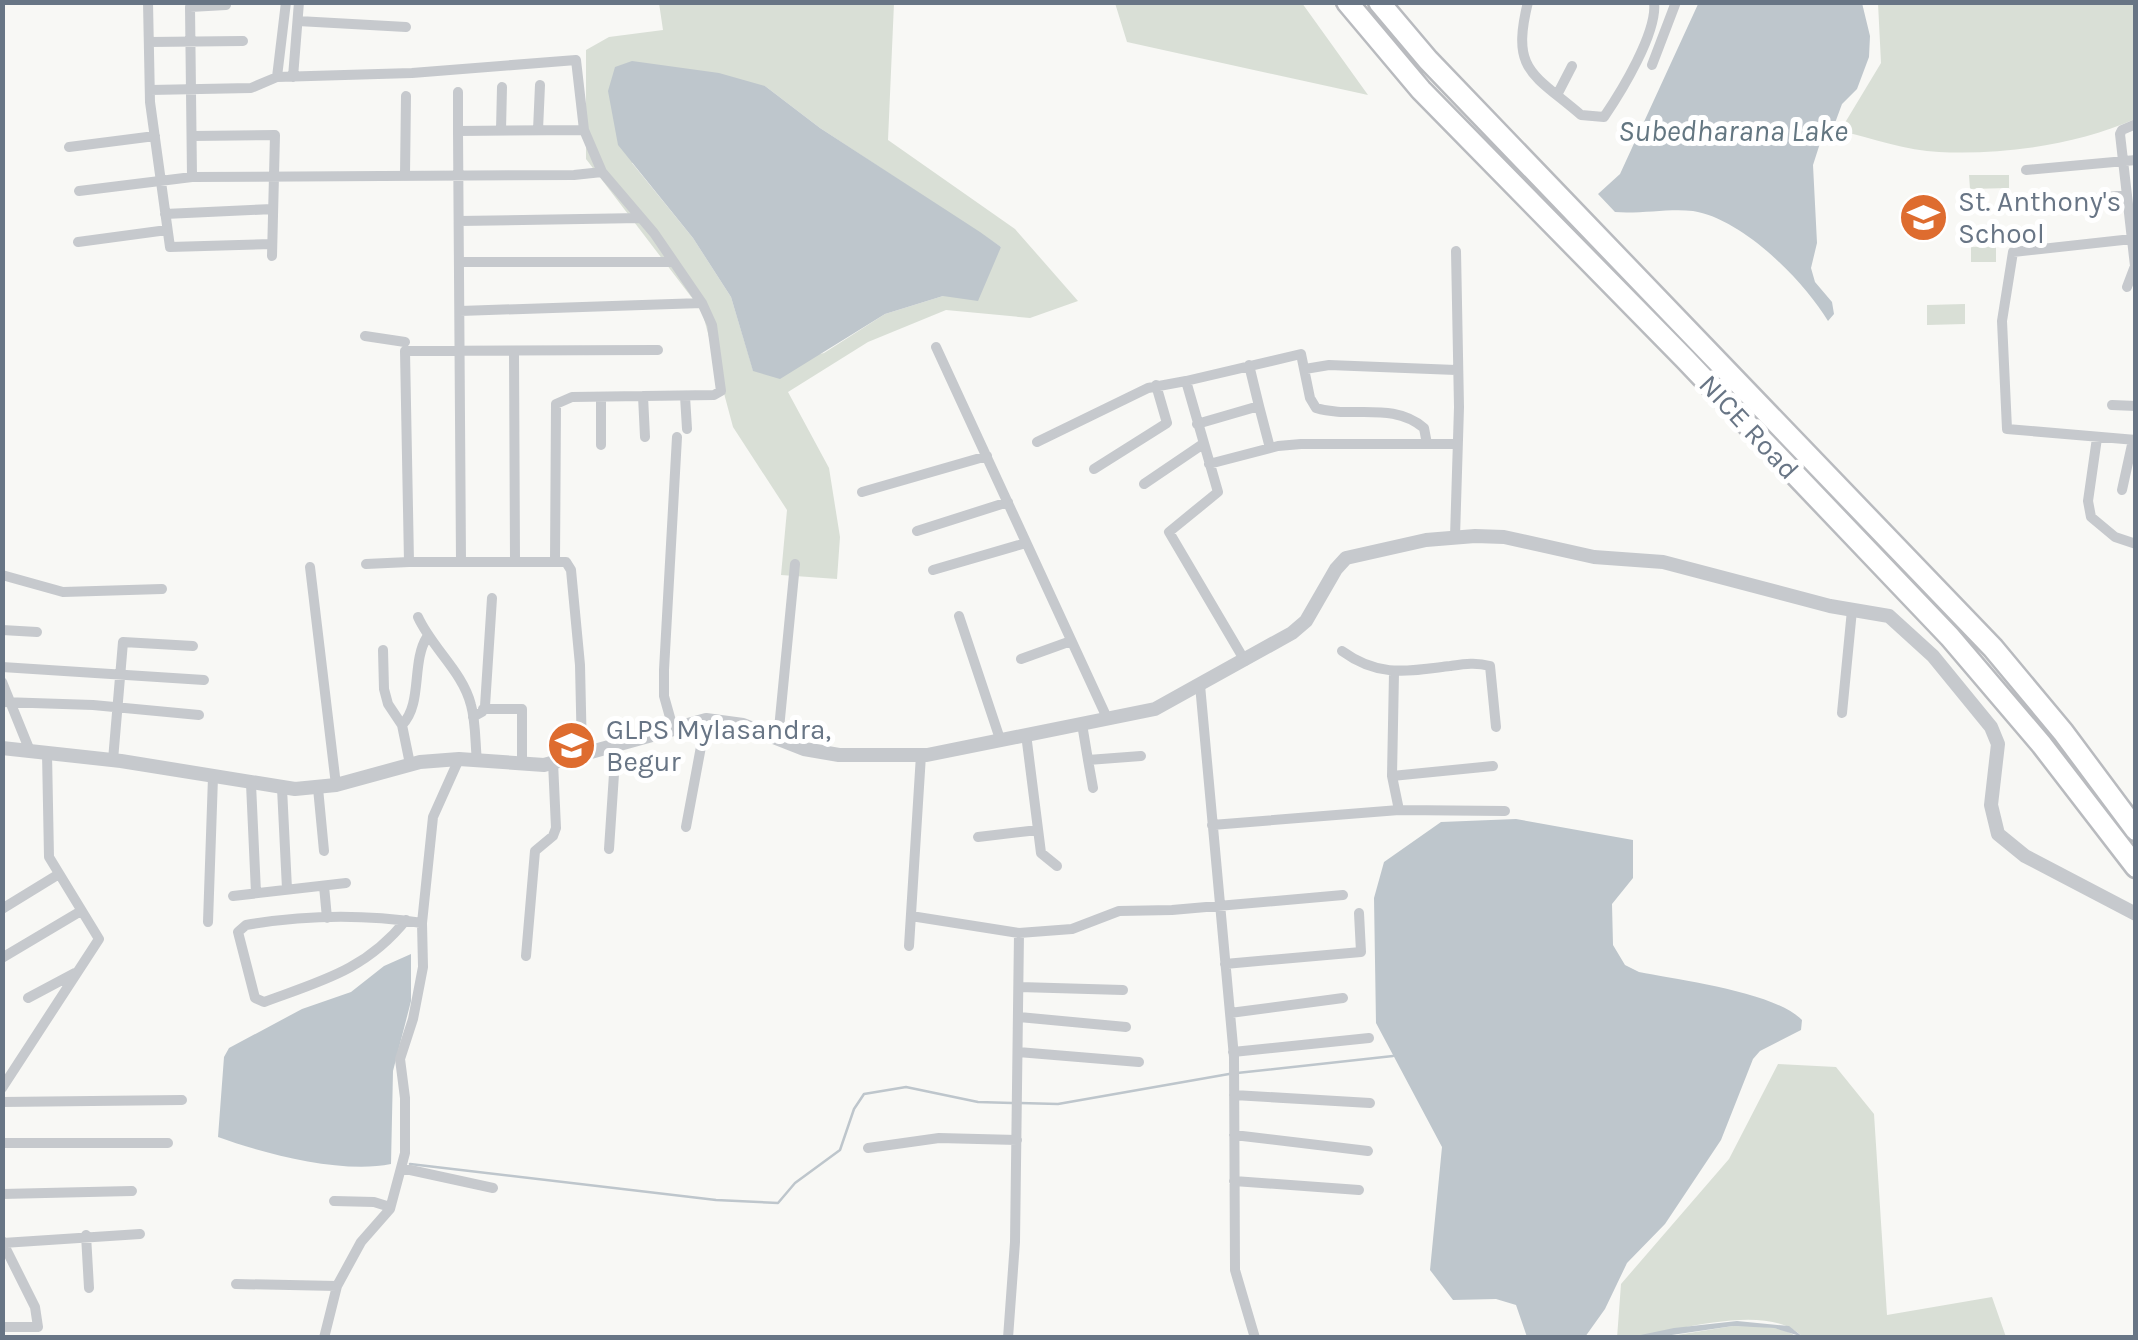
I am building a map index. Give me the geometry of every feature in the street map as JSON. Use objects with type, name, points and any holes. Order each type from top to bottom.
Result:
[{"type":"highway","name":"NICE Road","points":[[1346,2],[1422,90],[1960,649],[2136,867]]},
{"type":"highway","name":"NICE Road","points":[[1380,2],[1454,88],[1993,648],[2063,732],[2136,830]]},
{"type":"street","points":[[148,2],[150,90],[170,247],[272,250],[275,135],[192,136]]},
{"type":"street","points":[[277,76],[286,2]]},
{"type":"street","points":[[293,78],[299,2]]},
{"type":"street","points":[[1528,2],[1519,39],[1530,70],[1581,115],[1604,117],[1657,7]]},
{"type":"street","points":[[1652,65],[1676,2]]},
{"type":"street","points":[[192,177],[190,7],[226,5]]},
{"type":"street","points":[[298,21],[406,27]]},
{"type":"street","points":[[149,42],[243,41]]},
{"type":"street","points":[[150,90],[251,88],[277,76],[412,74],[576,60],[584,130],[602,172],[641,218],[702,303],[717,347],[721,391],[714,395],[565,398],[555,409],[555,561]]},
{"type":"street","points":[[1557,95],[1572,66]]},
{"type":"street","points":[[538,130],[540,85]]},
{"type":"street","points":[[501,130],[502,87]]},
{"type":"street","points":[[458,92],[460,562]]},
{"type":"street","points":[[405,174],[406,96]]},
{"type":"street","points":[[2127,287],[2135,266],[2128,195],[2130,160],[2120,134],[2136,124]]},
{"type":"street","points":[[458,131],[584,130]]},
{"type":"street","points":[[69,147],[155,136]]},
{"type":"street","points":[[2026,170],[2130,160]]},
{"type":"street","points":[[79,191],[192,177],[602,172]]},
{"type":"street","points":[[2031,205],[2128,195]]},
{"type":"street","points":[[165,214],[274,209]]},
{"type":"street","points":[[459,221],[641,218]]},
{"type":"street","points":[[78,242],[168,230]]},
{"type":"street","points":[[2122,490],[2134,440],[2007,429],[2002,322],[2013,252],[2132,238]]},
{"type":"street","points":[[1455,537],[1456,251]]},
{"type":"street","points":[[460,262],[672,262]]},
{"type":"street","points":[[460,311],[702,303]]},
{"type":"street","points":[[365,336],[406,342]]},
{"type":"street","points":[[936,347],[1108,720]]},
{"type":"street","points":[[409,562],[405,351],[658,350]]},
{"type":"street","points":[[514,352],[515,562]]},
{"type":"street","points":[[1038,442],[1156,386],[1301,354],[1316,408],[1394,412],[1424,428],[1427,444]]},
{"type":"street","points":[[1304,369],[1329,364],[1456,370]]},
{"type":"street","points":[[1249,365],[1270,448]]},
{"type":"street","points":[[1186,381],[1218,492],[1169,532],[1245,661]]},
{"type":"street","points":[[1094,469],[1166,423],[1156,386]]},
{"type":"street","points":[[643,396],[645,436]]},
{"type":"street","points":[[685,396],[687,429]]},
{"type":"street","points":[[601,397],[602,445]]},
{"type":"street","points":[[2112,404],[2136,406]]},
{"type":"street","points":[[1197,424],[1260,406]]},
{"type":"street","points":[[673,728],[664,696],[664,670],[677,437]]},
{"type":"street","points":[[2097,438],[2088,502],[2091,517],[2100,528],[2136,544]]},
{"type":"street","points":[[1144,484],[1203,444]]},
{"type":"street","points":[[1209,464],[1301,444],[1457,444]]},
{"type":"street","points":[[862,492],[986,456]]},
{"type":"street","points":[[917,531],[1008,502]]},
{"type":"street","points":[[2,748],[113,760],[282,788],[336,786],[410,764],[460,760],[553,762],[706,720],[743,725],[804,749],[839,755],[921,755],[1155,709],[1292,633],[1306,621],[1346,558],[1455,537],[1504,538],[1594,556],[1664,562],[1890,616],[1933,656],[1991,727],[1998,744],[1992,805],[1998,834],[2025,856],[2136,914]]},
{"type":"street","points":[[933,570],[1026,543]]},
{"type":"street","points":[[366,564],[566,562],[571,570],[580,665],[582,754]]},
{"type":"street","points":[[778,739],[795,564]]},
{"type":"street","points":[[310,567],[336,786]]},
{"type":"street","points":[[2,574],[63,592],[162,589]]},
{"type":"street","points":[[484,709],[492,598]]},
{"type":"street","points":[[1842,713],[1852,610]]},
{"type":"street","points":[[958,616],[1000,739]]},
{"type":"street","points":[[418,618],[427,637],[464,687],[473,717],[477,760]]},
{"type":"street","points":[[2,630],[37,632]]},
{"type":"street","points":[[402,725],[410,714],[420,652],[427,637]]},
{"type":"street","points":[[113,760],[122,645],[128,640],[193,646]]},
{"type":"street","points":[[1021,658],[1072,640]]},
{"type":"street","points":[[383,650],[384,690],[402,725],[410,764]]},
{"type":"street","points":[[1342,651],[1359,664],[1394,673],[1476,663],[1490,666],[1496,726]]},
{"type":"street","points":[[2,666],[204,680]]},
{"type":"street","points":[[1394,673],[1392,776],[1399,810]]},
{"type":"street","points":[[2,682],[7,703],[30,751]]},
{"type":"street","points":[[1200,686],[1233,1052],[1235,1270],[1255,1338]]},
{"type":"street","points":[[7,703],[200,715]]},
{"type":"street","points":[[473,717],[484,709],[522,709],[522,764]]},
{"type":"street","points":[[686,827],[706,720]]},
{"type":"street","points":[[1082,724],[1093,788]]},
{"type":"street","points":[[1026,734],[1041,853],[1057,866]]},
{"type":"street","points":[[609,849],[616,744]]},
{"type":"street","points":[[2,1088],[98,939],[49,857],[47,753]]},
{"type":"street","points":[[909,946],[921,755]]},
{"type":"street","points":[[1088,760],[1141,756]]},
{"type":"street","points":[[324,1338],[337,1286],[361,1242],[390,1207],[404,1153],[405,1098],[400,1060],[423,967],[422,923],[433,817],[460,760]]},
{"type":"street","points":[[526,956],[535,851],[553,836],[556,828],[553,762]]},
{"type":"street","points":[[1392,776],[1493,766]]},
{"type":"street","points":[[208,922],[213,776]]},
{"type":"street","points":[[250,784],[256,893]]},
{"type":"street","points":[[282,788],[287,889]]},
{"type":"street","points":[[318,788],[324,852]]},
{"type":"street","points":[[1212,825],[1399,810],[1505,811]]},
{"type":"street","points":[[978,837],[1038,830]]},
{"type":"street","points":[[2,909],[59,874]]},
{"type":"street","points":[[234,896],[346,884]]},
{"type":"street","points":[[324,886],[327,918]]},
{"type":"street","points":[[911,916],[1020,933],[1072,929],[1119,911],[1343,895]]},
{"type":"street","points":[[2,958],[81,911]]},
{"type":"street","points":[[1225,964],[1361,952],[1358,913]]},
{"type":"street","points":[[406,920],[358,966],[264,1002],[254,998],[238,939],[240,928],[370,915],[406,920],[422,923]]},
{"type":"street","points":[[1008,1338],[1015,1242],[1020,933]]},
{"type":"street","points":[[28,998],[78,972]]},
{"type":"street","points":[[1019,987],[1123,990]]},
{"type":"street","points":[[1230,1014],[1343,998]]},
{"type":"street","points":[[1018,1017],[1126,1027]]},
{"type":"street","points":[[1233,1052],[1370,1038]]},
{"type":"street","points":[[1018,1052],[1139,1062]]},
{"type":"street","points":[[1234,1095],[1370,1104]]},
{"type":"street","points":[[2,1102],[182,1100]]},
{"type":"street","points":[[1234,1135],[1368,1152]]},
{"type":"street","points":[[868,1148],[939,1138],[1017,1140]]},
{"type":"street","points":[[2,1143],[168,1143]]},
{"type":"street","points":[[400,1168],[493,1188]]},
{"type":"street","points":[[1234,1181],[1359,1190]]},
{"type":"street","points":[[2,1194],[132,1191]]},
{"type":"street","points":[[334,1201],[374,1202],[390,1207]]},
{"type":"street","points":[[2,1327],[38,1327],[35,1307],[3,1242],[140,1234]]},
{"type":"street","points":[[86,1235],[89,1288]]},
{"type":"street","points":[[236,1284],[337,1286]]},
{"type":"shaded area","points":[[659,3],[894,3],[888,140],[1015,229],[1078,301],[1030,318],[946,310],[868,342],[788,392],[829,468],[840,537],[837,579],[781,575],[787,510],[733,427],[702,311],[586,159],[586,50],[609,37],[663,30]],"holes":[[[765,86],[820,128],[1001,247],[943,296],[885,314],[824,353],[753,370],[731,297],[693,238],[632,163]]]},
{"type":"shaded area","points":[[1115,3],[1302,3],[1368,95],[1127,42]]},
{"type":"shaded area","points":[[1878,3],[2135,3],[2135,119],[2064,142],[1988,152],[1927,151],[1840,131],[1881,63]]},
{"type":"shaded area","points":[[1969,175],[2009,175],[2009,188],[1970,189]]},
{"type":"shaded area","points":[[1996,246],[1996,262],[1971,262],[1971,247]]},
{"type":"shaded area","points":[[1965,304],[1965,324],[1927,325],[1927,305]]},
{"type":"shaded area","points":[[1778,1064],[1836,1067],[1874,1114],[1887,1315],[1992,1297],[2006,1337],[1803,1337],[1786,1326],[1739,1320],[1617,1338],[1621,1284],[1729,1159]]},
{"type":"shaded area","points":[[1733,1326],[1775,1328],[1797,1337],[1658,1338]]},
{"type":"water","name":"Subedharana Lake","points":[[1699,2],[1862,3],[1870,36],[1869,57],[1857,89],[1823,134],[1813,165],[1817,243],[1811,268],[1815,282],[1832,302],[1834,314],[1828,321],[1787,270],[1732,226],[1693,211],[1615,212],[1598,194],[1620,174]]},
{"type":"water","points":[[632,61],[719,73],[765,86],[820,128],[980,232],[1001,247],[978,301],[943,296],[885,314],[780,379],[753,371],[731,297],[693,238],[618,145],[608,91],[615,67]]},
{"type":"water","points":[[1516,819],[1633,840],[1633,878],[1612,904],[1613,945],[1625,965],[1639,972],[1749,995],[1789,1010],[1802,1020],[1801,1030],[1760,1051],[1753,1059],[1721,1140],[1665,1224],[1627,1263],[1605,1309],[1585,1337],[1527,1337],[1516,1305],[1496,1299],[1453,1300],[1430,1270],[1442,1147],[1376,1023],[1374,898],[1384,862],[1441,822]]},
{"type":"water","points":[[411,954],[411,1001],[393,1071],[391,1164],[327,1164],[280,1156],[218,1137],[224,1057],[229,1048],[302,1009],[351,992],[384,966]]},
{"type":"water","points":[[1737,1321],[1789,1326],[1803,1337],[1774,1328],[1733,1326],[1631,1337],[1674,1328]]},
{"type":"waterway","points":[[1237,1073],[1393,1056]]},
{"type":"waterway","points":[[1020,1103],[1058,1104],[1229,1074]]},
{"type":"waterway","points":[[410,1164],[716,1200],[778,1203],[795,1183],[840,1150],[854,1109],[864,1094],[906,1087],[978,1102],[1012,1103]]},
{"type":"place","name":"St. Anthony's School","points":[[1923,217]]},
{"type":"place","name":"GLPS Mylasandra, Begur","points":[[571,745]]}]
